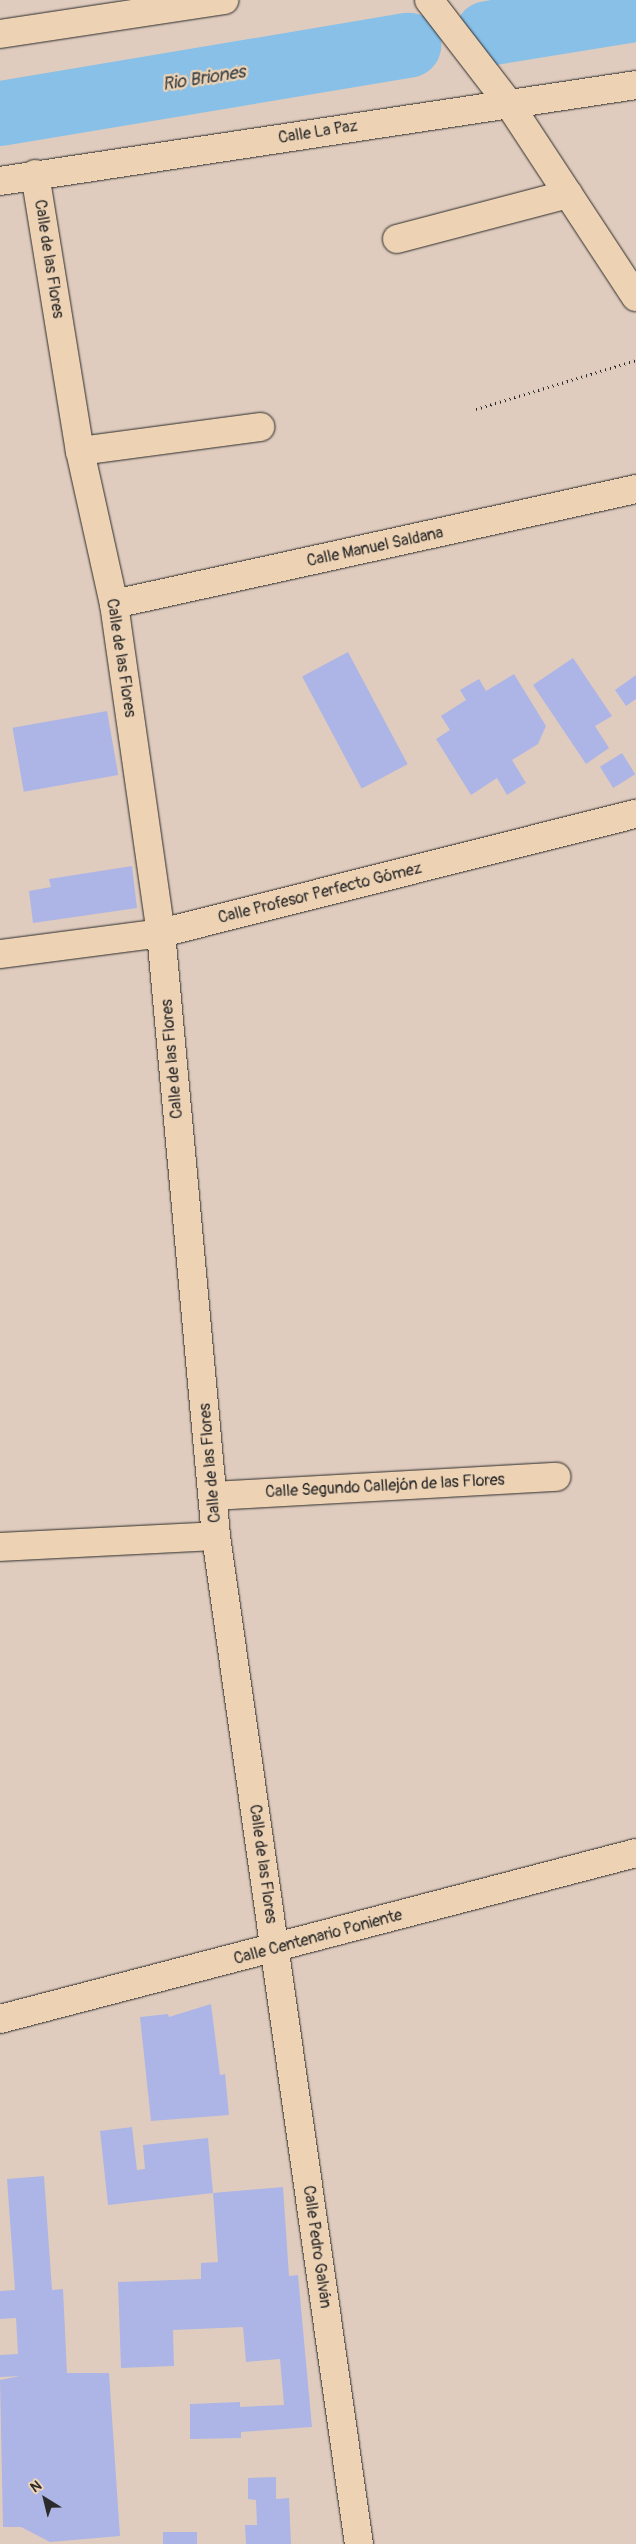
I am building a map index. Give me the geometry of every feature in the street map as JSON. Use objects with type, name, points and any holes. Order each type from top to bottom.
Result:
[{"type":"street","points":[[0,34],[224,0]]},
{"type":"street","points":[[429,0],[509,104],[636,297]]},
{"type":"street","name":"Calle La Paz","points":[[0,181],[35,174],[636,84]]},
{"type":"street","name":"Calle de las Flores","points":[[35,174],[80,451],[114,604],[161,933],[216,1536],[276,1949]]},
{"type":"street","points":[[396,239],[568,194]]},
{"type":"street","points":[[80,451],[260,427]]},
{"type":"street","name":"Calle Manuel Saldana","points":[[114,604],[636,489]]},
{"type":"street","name":"Calle Profesor Perfecto Gómez","points":[[0,954],[161,933],[636,814]]},
{"type":"street","name":"Calle Segundo Callejón de las Flores","points":[[213,1496],[556,1477]]},
{"type":"street","points":[[0,1547],[216,1536]]},
{"type":"street","name":"Calle Centenario Poniente","points":[[0,2019],[276,1949],[636,1853]]},
{"type":"street","name":"Calle Pedro Galván","points":[[276,1949],[360,2544]]},
{"type":"path","points":[[476,409],[636,360]]},
{"type":"building","points":[[348,652],[408,764],[362,789],[302,676]]},
{"type":"building","points":[[573,658],[612,716],[595,726],[609,748],[586,764],[533,685]]},
{"type":"building","points":[[514,674],[546,726],[538,744],[512,760],[526,783],[507,795],[497,778],[471,795],[436,739],[450,730],[441,716],[466,700],[460,690],[479,679],[486,691]]},
{"type":"building","points":[[636,675],[636,699],[626,706],[615,690]]},
{"type":"building","points":[[107,711],[118,775],[24,792],[12,728]]},
{"type":"building","points":[[622,753],[635,774],[613,788],[600,767]]},
{"type":"building","points":[[132,866],[137,908],[33,923],[29,891],[51,887],[49,879]]},
{"type":"building","points":[[211,2004],[220,2075],[225,2074],[229,2115],[151,2121],[140,2017],[168,2014],[169,2017]]},
{"type":"building","points":[[132,2127],[137,2170],[145,2169],[143,2145],[208,2138],[213,2193],[108,2205],[100,2131]]},
{"type":"building","points":[[44,2176],[52,2290],[63,2289],[67,2373],[109,2373],[120,2536],[50,2542],[21,2527],[3,2527],[0,2380],[20,2376],[0,2377],[0,2355],[18,2354],[16,2318],[0,2319],[0,2291],[15,2290],[7,2179]]},
{"type":"building","points":[[283,2187],[289,2276],[298,2275],[312,2427],[241,2432],[241,2438],[190,2439],[190,2404],[240,2402],[240,2407],[284,2405],[280,2359],[246,2362],[243,2327],[173,2330],[174,2366],[121,2368],[118,2282],[201,2279],[201,2263],[218,2262],[213,2193]]},
{"type":"building","points":[[276,2477],[276,2499],[289,2498],[291,2544],[246,2544],[245,2525],[257,2525],[256,2500],[248,2499],[248,2478]]},
{"type":"building","points":[[163,2532],[197,2532],[197,2544],[163,2544]]},
{"type":"waterway","name":"Rio Briones","points":[[487,33],[636,9]]},
{"type":"waterway","name":"Rio Briones","points":[[0,113],[408,45]]}]
